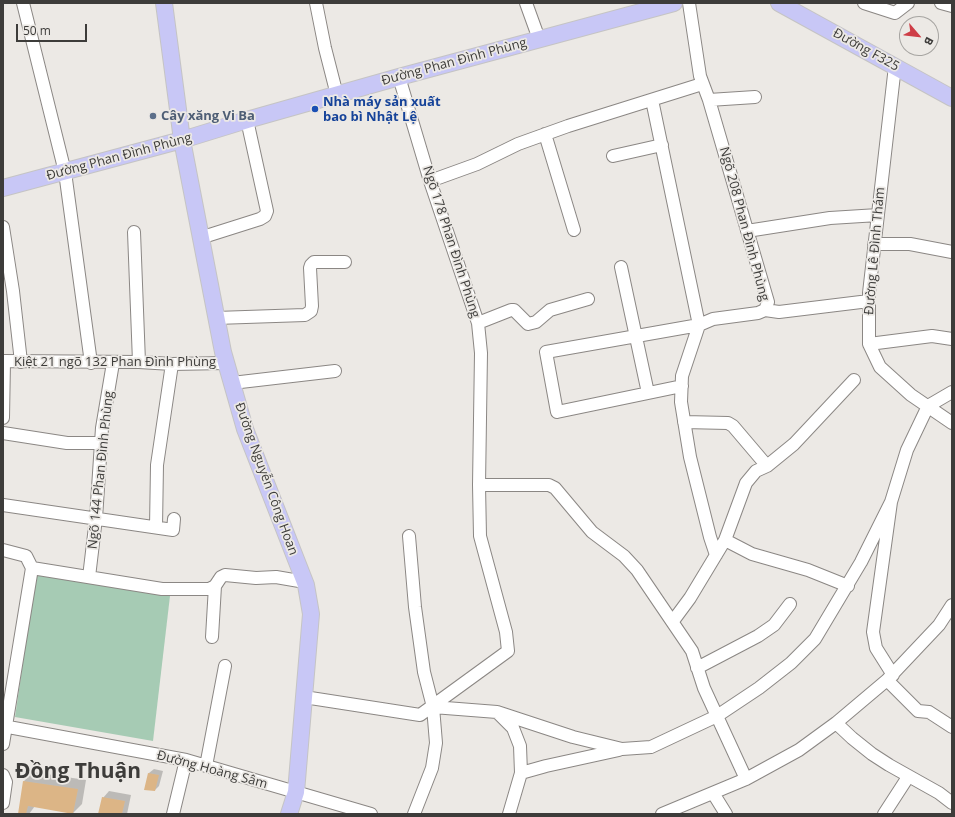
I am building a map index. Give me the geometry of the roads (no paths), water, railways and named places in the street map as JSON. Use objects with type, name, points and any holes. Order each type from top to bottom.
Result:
[{"type":"main road","name":"Đường Nguyễn Công Hoan","points":[[164,3],[182,140],[200,238],[226,363],[245,429],[305,582],[310,614],[296,792],[289,814]]},
{"type":"main road","name":"Đường Phan Đình Phùng","points":[[3,188],[182,140],[247,120],[652,6],[674,3]]},
{"type":"main road","name":"Đường F325","points":[[779,3],[952,98]]},
{"type":"street","points":[[22,3],[65,172],[91,363]]},
{"type":"street","points":[[316,3],[324,48],[337,95]]},
{"type":"street","points":[[526,3],[539,39]]},
{"type":"street","name":"Ngõ 208 Phan Đình Phùng","points":[[648,393],[557,412],[546,352],[699,324],[713,319],[758,313],[764,310],[768,302],[709,100],[701,80],[689,3]]},
{"type":"street","points":[[864,3],[891,12],[899,11],[908,3]]},
{"type":"street","points":[[941,3],[952,6]]},
{"type":"street","name":"Đường Lê Đình Thám","points":[[895,66],[874,244],[869,301],[869,344],[880,367],[911,394],[952,423]]},
{"type":"street","name":"Ngõ 178 Phan Đình Phùng","points":[[399,77],[430,181],[478,323],[481,353],[479,485],[480,536],[506,632],[508,651],[433,706]]},
{"type":"street","points":[[430,181],[477,164],[518,144],[595,116],[652,100],[701,80]]},
{"type":"street","points":[[709,100],[755,97]]},
{"type":"street","points":[[652,100],[699,324],[682,376],[684,422],[694,472],[716,555]]},
{"type":"street","points":[[200,238],[260,219],[265,216],[268,211],[247,120]]},
{"type":"street","points":[[545,134],[574,230]]},
{"type":"street","points":[[612,156],[662,145]]},
{"type":"street","points":[[747,231],[830,218],[878,215]]},
{"type":"street","points":[[3,227],[13,291],[21,362]]},
{"type":"street","points":[[134,232],[139,362]]},
{"type":"street","points":[[874,244],[910,244],[952,252]]},
{"type":"street","points":[[216,318],[308,314],[312,306],[311,265],[318,262],[345,262]]},
{"type":"street","points":[[621,267],[648,393],[682,386]]},
{"type":"street","points":[[478,323],[514,310],[528,324],[536,322],[550,310],[588,299]]},
{"type":"street","points":[[764,310],[779,312],[869,301]]},
{"type":"street","points":[[869,344],[932,336],[952,339]]},
{"type":"street","points":[[3,418],[4,362]]},
{"type":"street","name":"Kiệt 21 ngõ 132 Phan Đình Phùng","points":[[4,362],[139,362],[172,364],[226,363]]},
{"type":"street","name":"Ngõ 144 Phan Đình Phùng","points":[[89,577],[96,518],[101,443],[113,363]]},
{"type":"street","points":[[156,527],[157,465],[172,364]]},
{"type":"street","points":[[232,383],[335,371]]},
{"type":"street","points":[[673,621],[690,598],[725,540],[746,483],[756,471],[767,466],[794,444],[854,380]]},
{"type":"street","points":[[952,392],[928,406],[907,450],[891,502],[873,632],[876,648],[890,678],[918,711],[930,712],[952,727]]},
{"type":"street","points":[[684,422],[728,423],[733,426],[767,466]]},
{"type":"street","points":[[3,433],[67,443],[101,443]]},
{"type":"street","points":[[479,485],[549,485],[555,488],[592,532],[624,556],[637,570],[692,651],[704,688],[746,779]]},
{"type":"street","points":[[521,774],[546,766],[622,749],[651,747],[717,716],[759,688],[791,663],[815,639],[848,586],[891,502]]},
{"type":"street","points":[[3,506],[173,530],[174,519]]},
{"type":"street","points":[[409,536],[412,579],[423,666],[433,706],[436,728],[435,755],[432,768],[414,814]]},
{"type":"street","points":[[725,540],[752,554],[808,570],[848,586]]},
{"type":"street","points":[[3,550],[26,556],[32,568],[3,744]]},
{"type":"street","points":[[32,568],[162,589],[209,590],[215,586]]},
{"type":"street","points":[[212,637],[215,586],[219,579],[225,576],[256,578],[276,577],[305,582]]},
{"type":"street","points":[[698,668],[758,636],[774,625],[790,604]]},
{"type":"street","points":[[662,814],[689,801],[746,779],[799,750],[836,723],[890,678],[939,625],[952,605]]},
{"type":"street","points":[[206,766],[225,666]]},
{"type":"street","points":[[304,697],[416,715],[424,714],[433,706],[496,712],[573,737],[622,749]]},
{"type":"street","points":[[496,712],[513,728],[520,746],[521,774],[508,814]]},
{"type":"street","points":[[836,723],[862,746],[908,777],[939,793],[952,803]]},
{"type":"street","name":"Đường Hoàng Sâm","points":[[5,726],[186,760],[371,814]]},
{"type":"street","points":[[173,814],[186,760]]},
{"type":"street","points":[[3,775],[6,782],[3,803]]},
{"type":"street","points":[[884,814],[908,777]]},
{"type":"street","points":[[713,793],[726,814]]},
{"type":"place","name":"Nhà máy sản xuất bao bì Nhật Lệ","points":[[315,109]]},
{"type":"place","name":"Cây xăng Vi Ba","points":[[153,116]]},
{"type":"district","name":"Đồng Thuận","points":[[78,772]]}]
